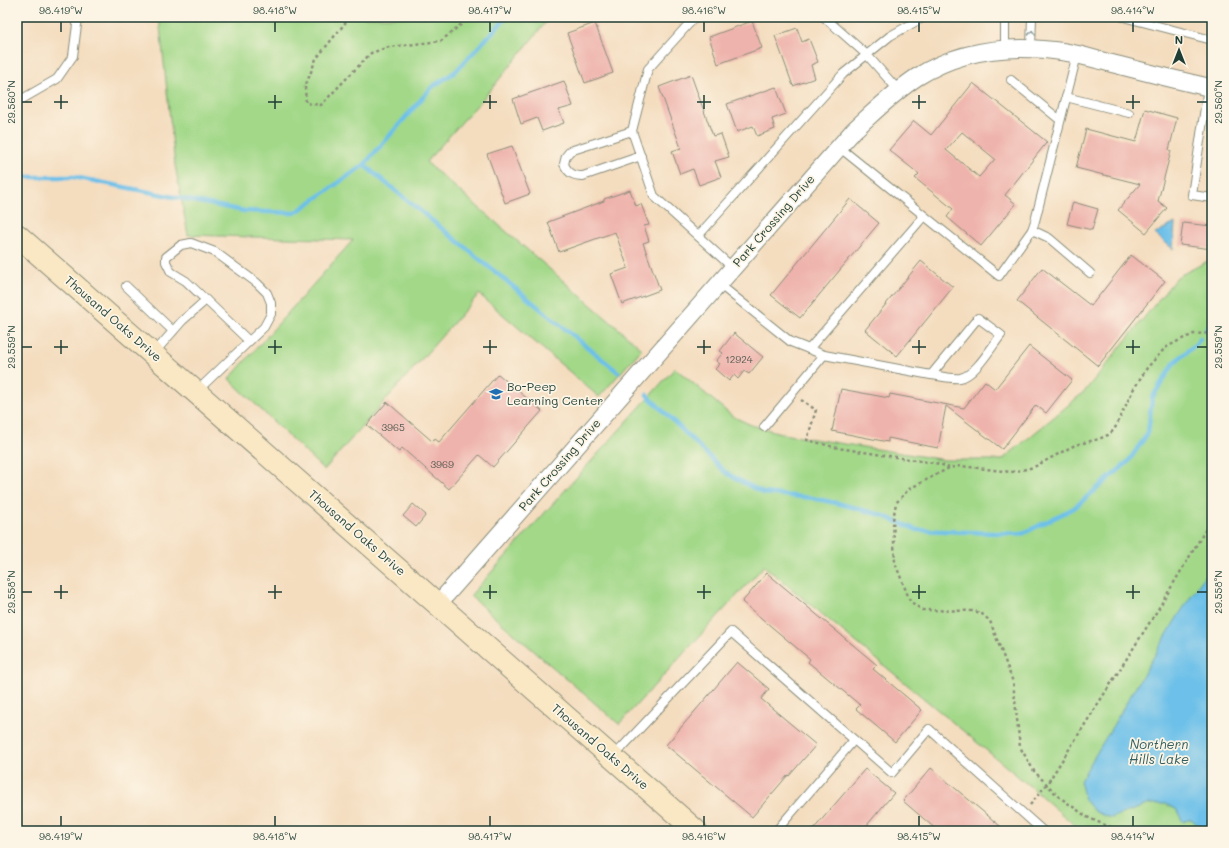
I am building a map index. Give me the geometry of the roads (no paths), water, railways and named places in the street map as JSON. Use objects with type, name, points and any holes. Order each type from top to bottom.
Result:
[{"type":"main road","name":"Thousand Oaks Drive","points":[[24,242],[197,392],[696,831]]},
{"type":"street","name":"Park Crossing Drive","points":[[438,604],[854,130],[916,78],[952,60],[971,54],[1005,48],[1031,48],[1066,52],[1210,88]]},
{"type":"lane","points":[[17,102],[57,79],[73,56],[78,17]]},
{"type":"lane","points":[[695,17],[648,70],[632,131],[654,196],[733,268]]},
{"type":"lane","points":[[824,17],[867,54],[899,91]]},
{"type":"lane","points":[[698,236],[843,74],[890,36],[924,17]]},
{"type":"lane","points":[[1005,17],[1005,48]]},
{"type":"lane","points":[[1031,48],[1032,17]]},
{"type":"lane","points":[[1123,17],[1212,40]]},
{"type":"lane","points":[[839,147],[999,276],[1032,230],[1077,55]]},
{"type":"lane","points":[[1011,80],[1060,120]]},
{"type":"lane","points":[[1210,88],[1192,195],[1212,198]]},
{"type":"lane","points":[[1066,98],[1129,113]]},
{"type":"lane","points":[[632,131],[570,151],[566,156],[564,164],[567,171],[575,176],[583,176],[640,156]]},
{"type":"lane","points":[[809,349],[924,216]]},
{"type":"lane","points":[[1032,230],[1049,238],[1090,273]]},
{"type":"lane","points":[[197,392],[264,327],[271,314],[271,302],[267,293],[257,283],[215,252],[191,243],[180,245],[166,257],[166,262],[171,272],[186,281],[249,341]]},
{"type":"lane","points":[[719,284],[792,342],[824,355],[932,375],[949,378],[962,378],[975,370],[1001,335],[978,318],[932,375]]},
{"type":"lane","points":[[126,286],[173,331]]},
{"type":"lane","points":[[153,354],[182,321],[206,300]]},
{"type":"lane","points":[[764,427],[824,355]]},
{"type":"lane","points":[[613,758],[731,632],[892,773],[929,729],[1043,831]]},
{"type":"lane","points":[[776,831],[854,740]]},
{"type":"water","points":[[1175,223],[1173,249],[1155,234]]},
{"type":"water","name":"Northern Hills Lake","points":[[1212,565],[1212,831],[1200,831],[1199,826],[1191,819],[1183,822],[1176,809],[1165,804],[1150,804],[1111,818],[1095,812],[1085,800],[1080,781],[1178,616]]},
{"type":"waterway","points":[[17,177],[74,177],[244,211],[295,213],[364,165],[432,87],[455,72],[503,21],[505,17]]},
{"type":"waterway","points":[[364,165],[618,372]]},
{"type":"waterway","points":[[1206,330],[1212,321]]},
{"type":"waterway","points":[[647,395],[726,473],[763,493],[812,498],[841,504],[881,515],[917,530],[1022,534],[1074,508],[1128,462],[1148,433],[1152,398],[1174,363],[1200,339]]},
{"type":"place","name":"Bo-Peep Learning Center","points":[[496,394]]}]
